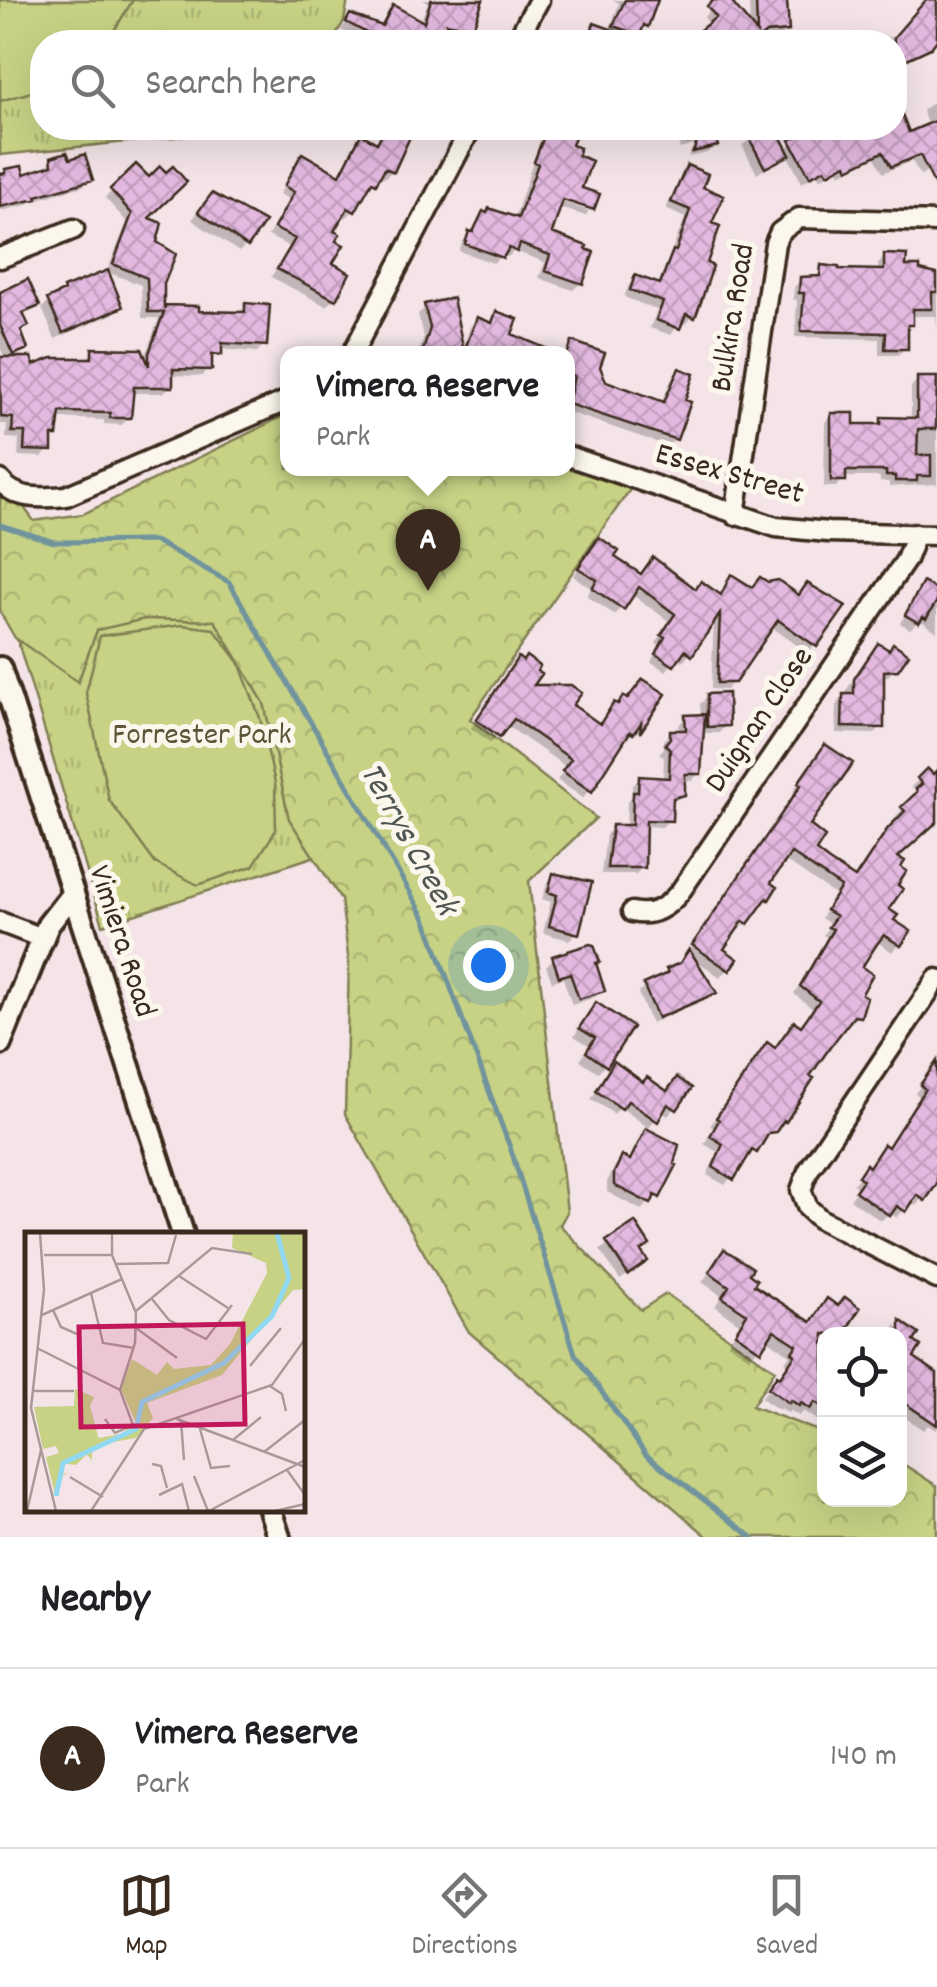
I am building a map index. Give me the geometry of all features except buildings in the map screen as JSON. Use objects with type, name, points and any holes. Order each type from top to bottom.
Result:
[{"type":"street","points":[[523,30],[539,0]]},
{"type":"street","points":[[356,346],[466,140]]},
{"type":"street","name":"Bulkira Road","points":[[734,515],[775,243],[780,232],[799,218],[937,222]]},
{"type":"street","points":[[0,258],[74,229]]},
{"type":"street","points":[[0,480],[17,494],[40,498],[66,496],[280,403]]},
{"type":"street","name":"Essex Street","points":[[575,458],[776,527],[937,535]]},
{"type":"street","name":"Duignan Close","points":[[632,912],[654,913],[668,906],[680,892],[906,560],[916,534]]},
{"type":"street","name":"Vimiera Road","points":[[0,668],[182,1232]]},
{"type":"street","points":[[0,1044],[48,925],[74,892]]},
{"type":"street","points":[[0,922],[42,938]]},
{"type":"street","points":[[937,979],[808,1171],[800,1190],[820,1219],[937,1279]]},
{"type":"street","points":[[271,1512],[279,1537]]},
{"type":"green space","points":[[0,0],[348,0],[339,30],[30,30],[30,140],[144,140],[0,155]]},
{"type":"green space","points":[[0,0],[133,0],[114,30],[30,30],[30,92],[0,101]]},
{"type":"green space","points":[[280,418],[280,476],[575,476],[575,468],[631,488],[470,719],[596,818],[529,881],[567,1212],[560,1225],[641,1310],[666,1294],[775,1370],[752,1406],[817,1430],[817,1507],[907,1507],[907,1467],[937,1486],[937,1537],[708,1537],[469,1332],[345,1114],[349,963],[341,899],[289,819],[264,703],[215,621],[145,619],[97,630],[78,682],[15,638],[0,612],[0,475],[34,521],[83,514]]},
{"type":"green space","name":"Forrester Park","points":[[186,568],[399,829],[103,925],[9,612]]},
{"type":"green space","points":[[182,625],[214,629],[239,662],[260,718],[275,783],[276,830],[253,866],[198,885],[155,863],[109,800],[86,693],[100,636]]},
{"type":"waterway","name":"Terrys Creek","points":[[0,525],[54,542],[155,541],[229,582],[425,918],[512,1153],[575,1354],[646,1455],[752,1537]]},
{"type":"place","name":"Vimera Reserve","points":[[428,591]]}]
